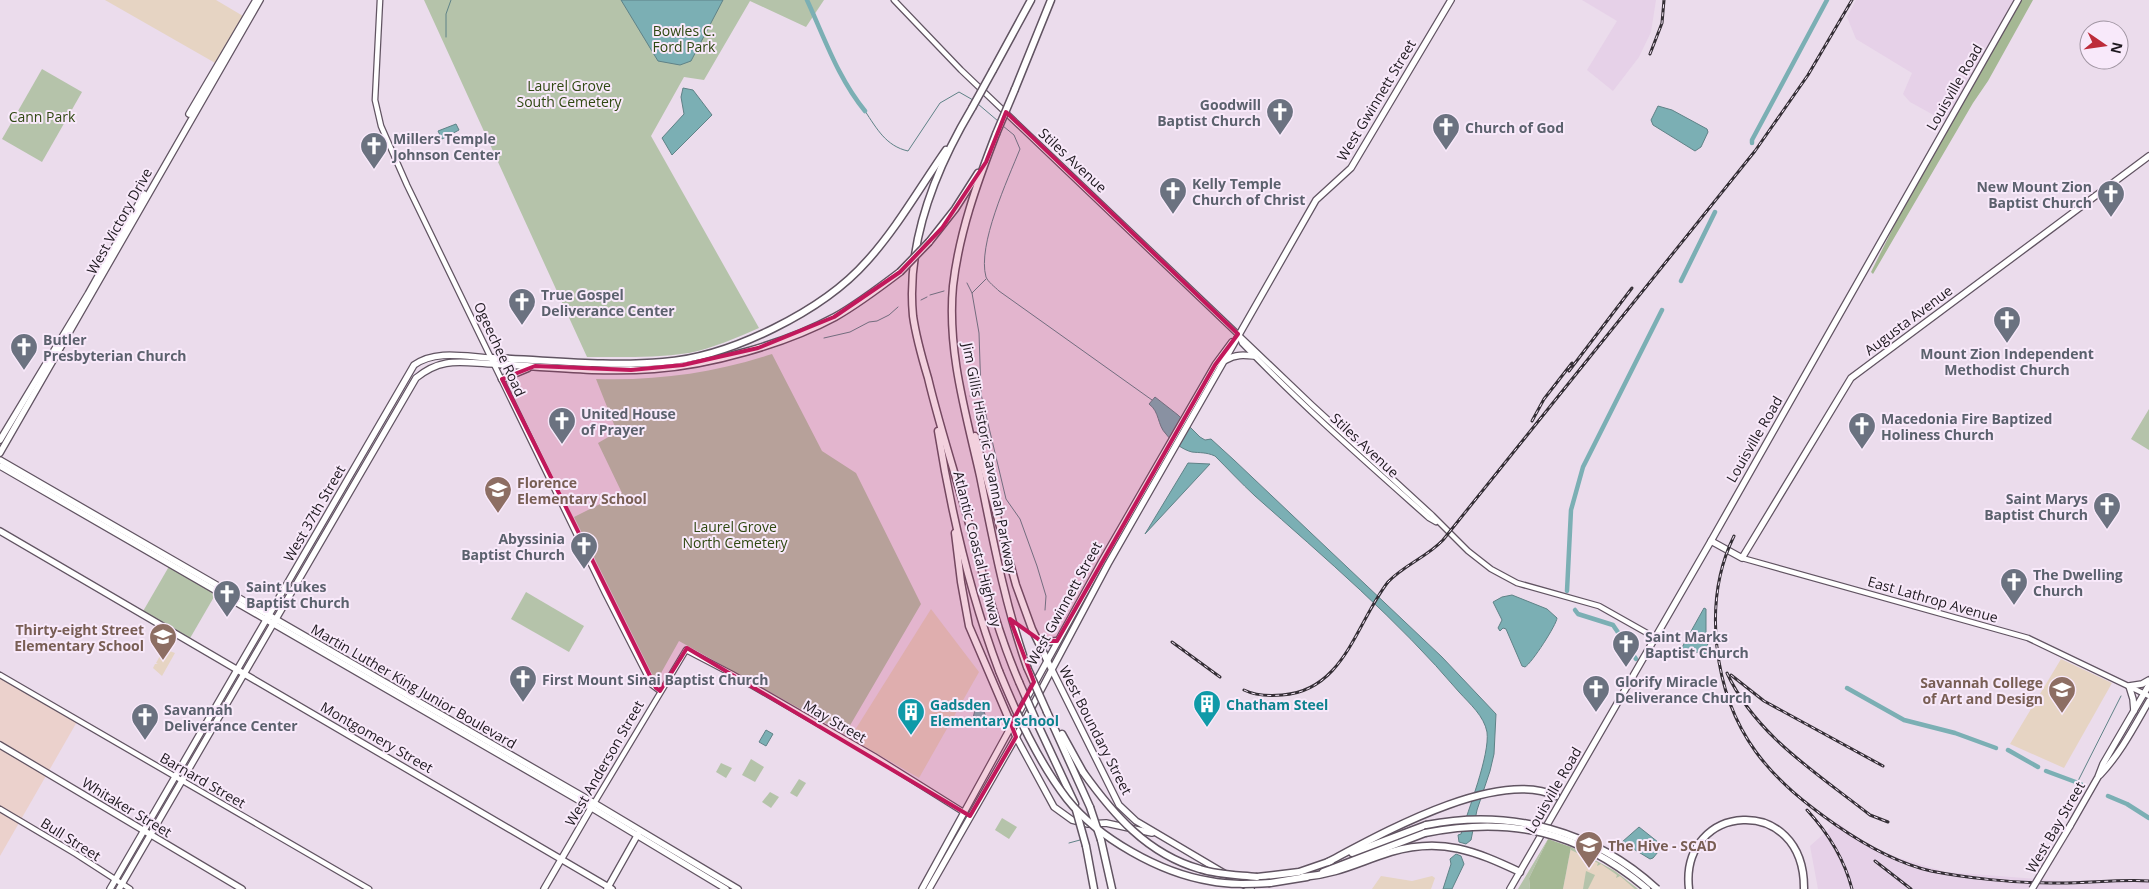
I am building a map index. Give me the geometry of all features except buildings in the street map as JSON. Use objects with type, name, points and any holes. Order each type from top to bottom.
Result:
[{"type":"highway","name":"Jim Gillis Historic Savannah Parkway","points":[[1031,0],[959,130],[933,182],[921,226],[914,265],[913,316],[935,405],[994,614],[1019,682],[1075,804],[1086,846],[1094,889]]},
{"type":"highway","name":"Jim Gillis Historic Savannah Parkway","points":[[1051,0],[996,134],[969,211],[954,285],[952,312],[956,365],[1014,630],[1028,667],[1090,807],[1101,840],[1112,889]]},
{"type":"highway","points":[[493,361],[621,364],[665,362],[700,356],[748,340],[782,324],[805,312],[832,292],[867,261],[959,130]]},
{"type":"highway","points":[[493,361],[598,370],[655,369],[758,348],[798,334],[834,317],[863,300],[900,272],[956,210],[986,162]]},
{"type":"highway","points":[[502,379],[521,369],[535,366]]},
{"type":"highway","name":"Atlantic Coastal Highway","points":[[935,405],[952,504],[977,608],[999,671],[1012,703],[1044,764],[1068,799],[1103,832],[1144,858],[1177,872],[1208,881],[1270,883],[1321,874],[1425,833],[1444,829],[1488,825],[1519,828],[1554,835],[1571,841],[1611,862],[1647,889]]},
{"type":"highway","points":[[966,416],[976,439],[1016,585],[1047,660]]},
{"type":"highway","points":[[952,504],[961,582],[969,626],[1011,724]]},
{"type":"highway","points":[[1036,637],[1045,642],[1057,641]]},
{"type":"highway","points":[[1049,714],[1083,772],[1123,823],[1176,860],[1202,870],[1224,874],[1257,876],[1298,872],[1426,826],[1451,820],[1489,819],[1521,822],[1550,828],[1574,836],[1613,855],[1657,889]]},
{"type":"highway","points":[[1328,862],[1380,835],[1429,813],[1468,799],[1503,791],[1536,790],[1556,796]]},
{"type":"highway","points":[[1689,889],[1689,871],[1692,857],[1703,840],[1723,824],[1744,820],[1761,822],[1781,831],[1792,844],[1801,865],[1804,889]]},
{"type":"highway","points":[[1304,878],[1328,875],[1392,852],[1421,846],[1440,846],[1473,851],[1520,872]]},
{"type":"main road","name":"West Victory Drive","points":[[0,440],[88,294],[256,0]]},
{"type":"main road","name":"West Victory Drive","points":[[0,453],[260,0]]},
{"type":"main road","name":"West Gwinnett Street","points":[[922,889],[1009,750],[1108,564],[1316,200],[1351,168],[1451,0]]},
{"type":"main road","name":"Louisville Road","points":[[1510,889],[1711,541],[2018,0]]},
{"type":"main road","name":"Augusta Avenue","points":[[1742,558],[1851,378],[2149,156]]},
{"type":"main road","name":"West Gwinnett Street","points":[[929,889],[968,815],[1011,724],[1057,641],[1167,446],[1221,356],[1238,334]]},
{"type":"main road","points":[[1226,360],[1243,354],[1255,356]]},
{"type":"main road","name":"West 37th Street","points":[[110,889],[414,365],[426,357],[438,356],[493,361]]},
{"type":"main road","name":"West 37th Street","points":[[120,887],[416,378],[426,370],[441,363],[493,361]]},
{"type":"main road","name":"Martin Luther King Junior Boulevard","points":[[0,460],[267,619]]},
{"type":"main road","name":"Martin Luther King Junior Boulevard","points":[[0,466],[593,806],[726,889]]},
{"type":"main road","name":"Montgomery Street","points":[[0,531],[609,888]]},
{"type":"main road","name":"East Lathrop Avenue","points":[[1711,541],[1742,558]]},
{"type":"main road","name":"West Boundary Street","points":[[1047,660],[1119,805],[1131,818],[1251,889]]},
{"type":"main road","points":[[2134,711],[2133,698],[2129,686],[2142,684],[2149,680]]},
{"type":"main road","name":"West Bay Street","points":[[2032,889],[2070,826],[2134,711],[2146,695],[2149,685]]},
{"type":"main road","name":"West Bay Street","points":[[2098,777],[2110,765],[2125,743],[2149,702]]},
{"type":"main road","points":[[2125,743],[2149,710]]},
{"type":"main road","points":[[1011,724],[1016,737],[1054,807],[1072,820],[1088,824],[1106,823],[1157,834]]},
{"type":"main road","name":"Whitaker Street","points":[[0,745],[242,889]]},
{"type":"main road","points":[[1009,750],[1019,748],[1026,754]]},
{"type":"main road","points":[[1106,823],[1116,816],[1119,805]]},
{"type":"main road","name":"West Anderson Street","points":[[544,889],[593,806]]},
{"type":"main road","points":[[609,888],[638,834]]},
{"type":"main road","name":"Martin Luther King Junior Boulevard","points":[[638,834],[738,889]]},
{"type":"street","name":"Ogeechee Road","points":[[380,0],[375,100],[381,126],[407,185],[638,659],[652,685],[660,691]]},
{"type":"street","name":"Stiles Avenue","points":[[894,0],[961,70],[1479,560],[1504,576],[1533,589],[1599,606],[1654,637]]},
{"type":"street","name":"Stiles Avenue","points":[[1238,334],[1242,343],[1356,453],[1429,518],[1439,524]]},
{"type":"street","name":"East Lathrop Avenue","points":[[1742,558],[2028,638],[2146,695]]},
{"type":"street","name":"West Anderson Street","points":[[593,806],[686,650]]},
{"type":"street","name":"May Street","points":[[686,650],[724,669],[874,756],[968,815]]},
{"type":"street","name":"Barnard Street","points":[[0,675],[369,889]]},
{"type":"street","name":"Bull Street","points":[[0,809],[76,854],[115,880],[120,887],[130,889]]},
{"type":"highlighted area","points":[[1006,112],[1238,334],[1215,365],[1057,641],[1041,641],[1010,619],[1034,682],[1011,724],[1016,737],[970,816],[687,648],[660,691],[656,688],[502,379],[535,366],[631,370],[683,365],[758,348],[834,317],[900,272],[942,228],[986,162]]},
{"type":"shaded area","points":[[105,0],[216,0],[243,16],[217,64]]},
{"type":"shaded area","points":[[1582,0],[1656,0],[1651,32],[1639,57],[1613,91],[1587,70],[1617,21]]},
{"type":"shaded area","points":[[1856,0],[2018,0],[1948,123],[1910,102],[1903,94],[1912,73],[1856,39],[1847,17]]},
{"type":"shaded area","name":"Gadsden Elementary school","points":[[931,609],[979,672],[919,778],[850,738]]},
{"type":"shaded area","name":"Thirty-eight Street Elementary School","points":[[164,649],[175,653],[162,676],[153,668],[155,664],[158,664],[156,663],[161,654],[164,655],[162,653]]},
{"type":"shaded area","name":"Savannah College of Art and Design","points":[[2061,659],[2112,683],[2064,768],[2010,744]]},
{"type":"shaded area","points":[[0,677],[78,720],[0,856]]},
{"type":"shaded area","points":[[1837,822],[1857,838],[1878,849],[1899,858],[1946,872],[2062,881],[2149,879],[2149,889],[1818,889],[1810,846]]},
{"type":"shaded area","name":"The Hive - SCAD","points":[[1571,847],[1615,871],[1638,889],[1563,889]]},
{"type":"shaded area","points":[[1381,876],[1412,881],[1432,876],[1435,878],[1431,889],[1372,889]]},
{"type":"green space","name":"Laurel Grove South Cemetery","points":[[424,0],[824,0],[806,27],[750,1],[704,80],[684,77],[651,136],[759,328],[716,346],[689,353],[651,356],[587,357]]},
{"type":"green space","points":[[2022,0],[2033,0],[1988,81],[1973,103],[1873,274],[1871,272],[1896,222]]},
{"type":"green space","name":"Cann Park","points":[[42,69],[82,92],[42,162],[2,139]]},
{"type":"green space","name":"Laurel Grove North Cemetery","points":[[772,354],[822,451],[856,473],[921,604],[845,734],[679,641],[656,682],[574,517],[622,493],[598,443],[617,432],[596,379],[641,379],[707,371]]},
{"type":"green space","points":[[2149,409],[2149,450],[2131,439]]},
{"type":"green space","points":[[171,563],[218,590],[189,640],[142,613]]},
{"type":"green space","points":[[526,592],[584,626],[569,652],[511,619]]},
{"type":"green space","points":[[751,759],[764,767],[755,782],[742,775]]},
{"type":"green space","points":[[721,763],[732,768],[726,778],[716,772]]},
{"type":"green space","points":[[799,779],[806,783],[797,797],[790,793]]},
{"type":"green space","points":[[770,792],[779,797],[771,808],[762,802]]},
{"type":"green space","points":[[1002,818],[1017,827],[1009,839],[995,830]]},
{"type":"green space","points":[[1548,839],[1529,878],[1530,889],[1518,889]]},
{"type":"green space","points":[[1548,839],[1571,847],[1563,889],[1530,889],[1529,878]]},
{"type":"green space","points":[[1571,847],[1615,871],[1638,889],[1635,889],[1620,876],[1616,878],[1617,875],[1601,864],[1597,866],[1598,863],[1571,850]]},
{"type":"green space","points":[[1586,871],[1595,875],[1588,889],[1583,889]]},
{"type":"water","points":[[621,0],[723,0],[691,61],[680,65],[658,61]]},
{"type":"water","points":[[683,88],[693,90],[712,115],[672,155],[662,138],[684,114],[681,97]]},
{"type":"water","points":[[1658,106],[1672,110],[1707,129],[1708,132],[1701,147],[1695,151],[1653,125],[1651,120]]},
{"type":"water","points":[[456,124],[459,130],[442,139],[438,131]]},
{"type":"water","points":[[1155,397],[1178,415],[1200,437],[1205,440],[1211,439],[1234,460],[1442,657],[1496,714],[1494,754],[1477,810],[1471,840],[1466,844],[1459,842],[1458,835],[1461,834],[1478,783],[1487,742],[1487,732],[1480,715],[1436,665],[1386,615],[1255,496],[1215,456],[1189,451],[1171,439],[1161,427],[1153,407],[1149,404]]},
{"type":"water","points":[[1188,463],[1210,464],[1145,534]]},
{"type":"water","points":[[1512,595],[1547,609],[1557,618],[1544,643],[1525,667],[1522,666],[1506,629],[1503,628],[1500,631],[1498,628],[1502,620],[1493,602],[1502,597]]},
{"type":"water","points":[[1704,608],[1706,609],[1706,636],[1709,652],[1707,654],[1690,651],[1681,654],[1680,651]]},
{"type":"water","points":[[981,704],[988,722],[987,728],[975,722],[973,718],[975,710]]},
{"type":"water","points":[[766,730],[773,734],[766,746],[759,742]]},
{"type":"water","points":[[1639,827],[1663,846],[1653,858],[1650,859],[1622,842]]},
{"type":"water","points":[[1456,854],[1461,856],[1464,864],[1452,889],[1443,889],[1451,864],[1450,859]]},
{"type":"waterway","points":[[446,37],[446,14],[451,0]]},
{"type":"waterway","points":[[807,0],[840,72],[865,111]]},
{"type":"waterway","points":[[1752,143],[1827,0]]},
{"type":"waterway","points":[[865,111],[888,141],[900,149],[908,151],[940,103],[959,92],[973,100]]},
{"type":"waterway","points":[[978,104],[998,121]]},
{"type":"waterway","points":[[1003,126],[1014,135],[1020,149],[995,212],[990,230],[984,264],[987,279],[999,291],[1152,400]]},
{"type":"waterway","points":[[1681,281],[1715,212]]},
{"type":"waterway","points":[[986,279],[972,293],[979,333],[981,394],[1006,499],[1020,519],[1037,566],[1046,596],[1045,610]]},
{"type":"waterway","points":[[967,283],[972,293]]},
{"type":"waterway","points":[[930,295],[944,291]]},
{"type":"waterway","points":[[921,300],[927,297]]},
{"type":"waterway","points":[[824,338],[850,332],[869,322],[877,321],[889,315],[898,307]]},
{"type":"waterway","points":[[1567,591],[1571,510],[1583,467],[1662,310]]},
{"type":"waterway","points":[[970,396],[976,395]]},
{"type":"waterway","points":[[975,416],[979,415]]},
{"type":"waterway","points":[[979,434],[987,432]]},
{"type":"waterway","points":[[991,482],[997,480]]},
{"type":"waterway","points":[[1575,610],[1578,614],[1613,625],[1636,659]]},
{"type":"waterway","points":[[1847,688],[1904,720],[1955,733],[1996,748]]},
{"type":"waterway","points":[[2077,783],[2121,696]]},
{"type":"waterway","points":[[2008,750],[2038,767]]},
{"type":"waterway","points":[[2046,771],[2081,784]]},
{"type":"waterway","points":[[2108,796],[2127,804],[2149,818]]},
{"type":"waterway","points":[[1069,843],[1080,840]]},
{"type":"railway","points":[[1650,54],[1662,23],[1664,0]]},
{"type":"railway","points":[[1244,690],[1267,695],[1282,695],[1303,691],[1320,681],[1334,668],[1357,635],[1388,582],[1443,540],[1755,151],[1808,75],[1852,0]]},
{"type":"railway","points":[[1569,371],[1632,288]]},
{"type":"railway","points":[[1532,421],[1544,399],[1572,363]]},
{"type":"railway","points":[[1734,536],[1724,562],[1718,589],[1716,617],[1717,646],[1722,675],[1730,702],[1741,728],[1756,752],[1783,783],[1803,801],[1858,840],[1893,858],[1918,868],[1975,878],[2022,882],[2149,881]]},
{"type":"railway","points":[[1172,642],[1220,677]]},
{"type":"railway","points":[[1727,673],[1739,695],[1771,735],[1809,768],[1870,815],[1888,822]]},
{"type":"railway","points":[[1731,675],[1764,701],[1883,766]]},
{"type":"railway","points":[[1807,810],[1835,847],[1845,867],[1852,889]]},
{"type":"railway","points":[[1875,861],[1911,889]]},
{"type":"place","name":"Goodwill Baptist Church","points":[[1280,136]]},
{"type":"place","name":"Church of God","points":[[1446,151]]},
{"type":"place","name":"Millers Temple Johnson Center","points":[[374,170]]},
{"type":"place","name":"Kelly Temple Church of Christ","points":[[1173,215]]},
{"type":"place","name":"New Mount Zion Baptist Church","points":[[2111,218]]},
{"type":"place","name":"True Gospel Deliverance Center","points":[[522,326]]},
{"type":"place","name":"Mount Zion Independent Methodist Church","points":[[2007,344]]},
{"type":"place","name":"Butler Presbyterian Church","points":[[24,371]]},
{"type":"place","name":"United House of Prayer","points":[[562,445]]},
{"type":"place","name":"Macedonia Fire Baptized Holiness Church","points":[[1862,450]]},
{"type":"place","name":"Florence Elementary School","points":[[498,514]]},
{"type":"place","name":"Saint Marys Baptist Church","points":[[2107,530]]},
{"type":"place","name":"Abyssinia Baptist Church","points":[[584,570]]},
{"type":"place","name":"The Dwelling Church","points":[[2014,606]]},
{"type":"place","name":"Saint Lukes Baptist Church","points":[[227,618]]},
{"type":"place","name":"Thirty-eight Street Elementary School","points":[[163,661]]},
{"type":"place","name":"Saint Marks Baptist Church","points":[[1626,668]]},
{"type":"place","name":"First Mount Sinai Baptist Church","points":[[523,703]]},
{"type":"place","name":"Glorify Miracle Deliverance Church","points":[[1596,713]]},
{"type":"place","name":"Savannah College of Art and Design","points":[[2062,714]]},
{"type":"place","name":"Chatham Steel","points":[[1207,728]]},
{"type":"place","name":"Gadsden Elementary school","points":[[911,736]]},
{"type":"place","name":"Savannah Deliverance Center","points":[[145,741]]},
{"type":"place","name":"The Hive - SCAD","points":[[1589,869]]},
{"type":"park label","name":"Bowles C. Ford Park","points":[[684,38]]}]
